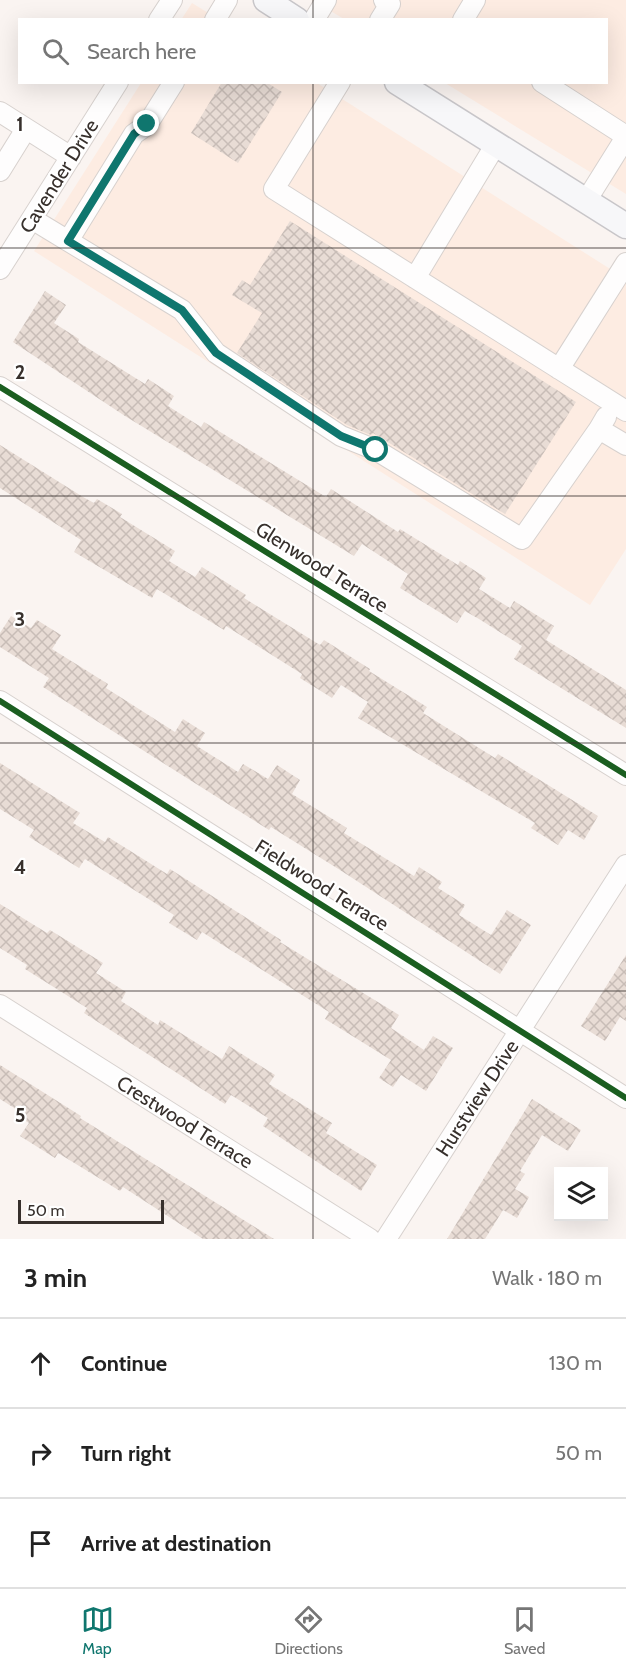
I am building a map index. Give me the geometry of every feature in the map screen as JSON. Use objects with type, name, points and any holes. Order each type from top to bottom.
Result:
[{"type":"main road","points":[[266,0],[294,18]]},
{"type":"main road","points":[[412,86],[496,144],[626,226]]},
{"type":"street","points":[[161,18],[172,0]]},
{"type":"street","points":[[216,18],[227,0]]},
{"type":"street","points":[[315,18],[326,0]]},
{"type":"street","points":[[381,18],[390,4],[384,0]]},
{"type":"street","points":[[464,18],[476,0]]},
{"type":"street","name":"Cavender Drive","points":[[0,269],[117,84]]},
{"type":"street","points":[[68,241],[134,134],[147,124],[173,84]]},
{"type":"street","points":[[32,219],[182,310],[216,353],[341,436],[376,450],[522,539],[599,429],[620,408],[274,189],[339,84]]},
{"type":"street","points":[[545,84],[626,137],[586,201]]},
{"type":"street","points":[[0,112],[71,157]]},
{"type":"street","points":[[0,170],[27,129]]},
{"type":"street","points":[[415,278],[496,144]]},
{"type":"street","points":[[559,369],[626,263]]},
{"type":"street","name":"Glenwood Terrace","points":[[0,387],[626,775]]},
{"type":"street","points":[[599,429],[626,445]]},
{"type":"street","name":"Fieldwood Terrace","points":[[0,701],[521,1029],[626,1098]]},
{"type":"street","name":"Hurstview Drive","points":[[386,1239],[626,864]]},
{"type":"street","name":"Crestwood Terrace","points":[[0,1005],[370,1239]]},
{"type":"shaded area","points":[[312,0],[626,0],[626,194],[447,84],[608,84],[608,18],[342,18]]},
{"type":"shaded area","points":[[192,3],[216,18],[182,18]]},
{"type":"shaded area","points":[[140,84],[319,84],[626,279],[626,549],[590,605],[34,251]]},
{"type":"building","points":[[221,84],[269,84],[282,92],[238,163],[191,133]]},
{"type":"building","points":[[290,221],[576,402],[505,514],[373,433],[371,435],[347,425],[237,353],[262,313],[232,295],[242,280],[250,285]]},
{"type":"building","points":[[45,291],[66,305],[54,323],[79,339],[78,342],[145,384],[148,379],[174,396],[168,406],[201,427],[204,422],[326,497],[331,489],[398,532],[400,529],[458,565],[460,561],[486,578],[479,589],[510,608],[514,601],[554,626],[546,640],[626,690],[626,728],[514,659],[522,646],[479,619],[465,611],[457,623],[400,588],[408,574],[362,544],[354,556],[125,416],[13,342]]},
{"type":"building","points":[[0,445],[83,497],[94,503],[97,499],[122,514],[120,517],[175,551],[169,561],[195,577],[202,567],[246,595],[244,598],[320,645],[324,640],[370,669],[369,671],[427,707],[423,713],[495,758],[498,754],[598,816],[584,840],[568,830],[558,845],[531,828],[535,823],[358,718],[368,702],[341,685],[332,698],[300,678],[302,674],[226,626],[224,630],[157,589],[152,598],[74,552],[81,540],[0,488]]},
{"type":"building","points":[[11,616],[31,628],[37,620],[61,635],[52,649],[108,684],[106,688],[175,732],[183,719],[205,733],[197,746],[238,772],[243,764],[268,779],[277,765],[300,780],[292,794],[347,828],[344,833],[414,876],[419,867],[442,882],[438,888],[465,905],[459,915],[491,935],[507,910],[531,925],[500,974],[340,870],[271,827],[269,830],[43,687],[49,678],[0,647],[0,633]]},
{"type":"building","points":[[0,763],[80,813],[73,823],[105,842],[108,837],[167,874],[170,869],[281,940],[280,942],[399,1015],[391,1028],[424,1050],[433,1036],[453,1048],[426,1091],[401,1075],[393,1087],[379,1078],[391,1060],[325,1019],[329,1012],[202,932],[197,940],[169,923],[174,915],[85,859],[79,868],[29,837],[34,830],[0,809]]},
{"type":"building","points":[[0,904],[47,933],[50,930],[103,963],[96,973],[126,992],[121,1001],[158,1025],[160,1020],[222,1059],[229,1046],[275,1075],[269,1084],[332,1123],[326,1133],[377,1165],[361,1191],[263,1126],[268,1118],[231,1095],[225,1104],[84,1013],[87,1008],[25,969],[27,965],[0,948]]},
{"type":"building","points":[[626,955],[626,1021],[620,1017],[605,1041],[581,1026]]},
{"type":"building","points":[[0,1065],[81,1116],[80,1118],[274,1239],[203,1239],[123,1187],[120,1191],[58,1153],[55,1158],[20,1136],[29,1123],[16,1115],[19,1111],[0,1099]]},
{"type":"building","points":[[532,1099],[581,1130],[568,1151],[542,1135],[520,1171],[525,1174],[515,1189],[529,1197],[517,1218],[503,1210],[485,1239],[447,1239]]},
{"type":"cycle path","points":[[0,387],[626,775]]},
{"type":"cycle path","points":[[0,701],[626,1098]]},
{"type":"route","points":[[147,124],[134,134],[68,241],[182,310],[216,353],[341,436],[376,450]]}]
